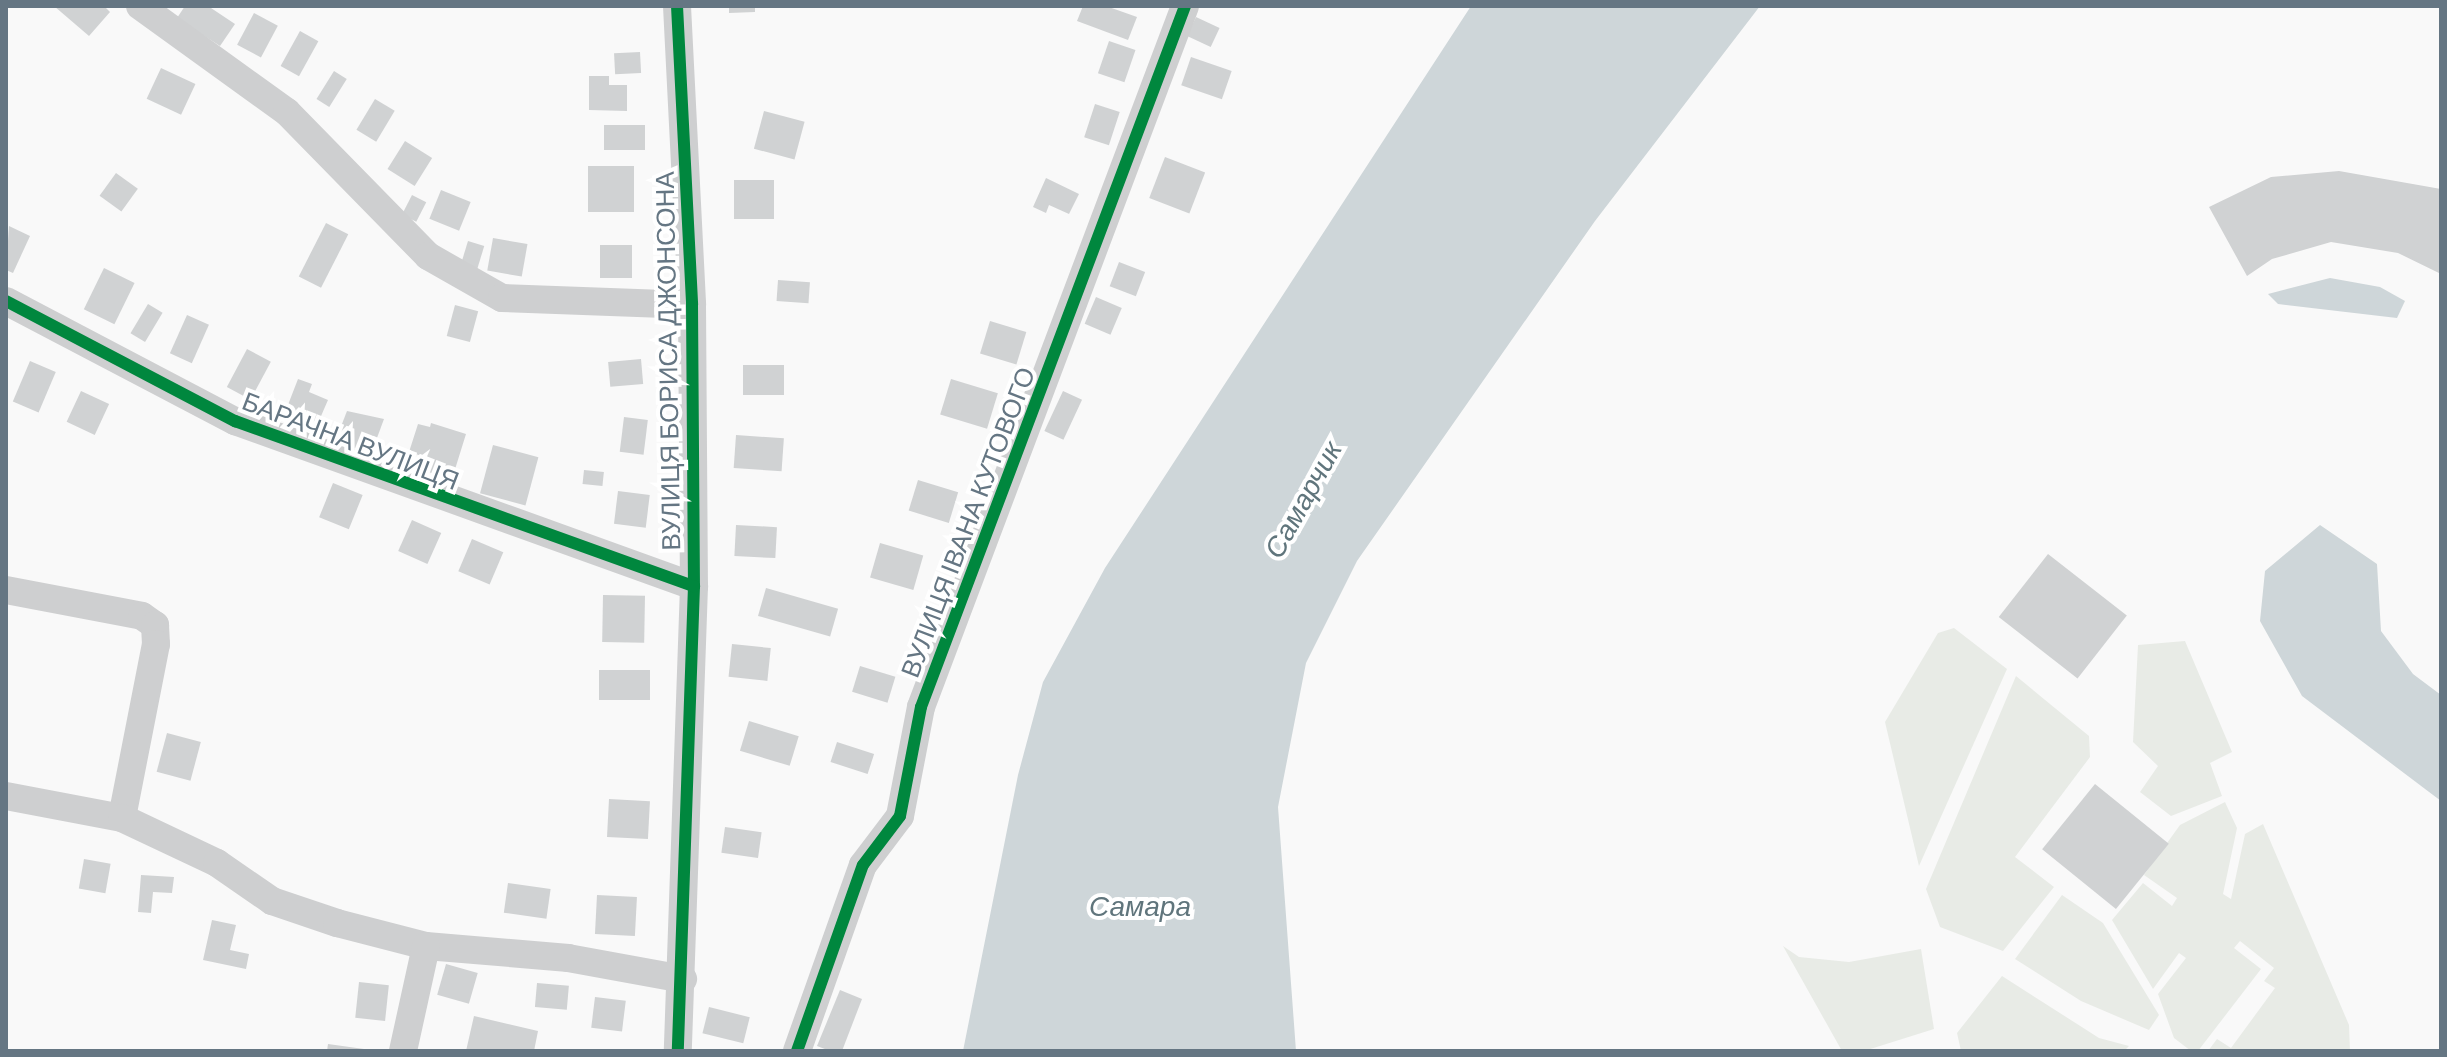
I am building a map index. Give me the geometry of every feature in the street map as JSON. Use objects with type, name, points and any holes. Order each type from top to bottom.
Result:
[{"type":"street","points":[[140,6],[287,112],[428,256],[502,298],[692,305]]},
{"type":"street","name":"ВУЛИЦЯ БОРИСА ДЖОНСОНА","points":[[677,6],[692,305],[694,586],[683,979],[678,1051]]},
{"type":"street","name":"ВУЛИЦЯ ІВАНА КУТОВОГО","points":[[797,1051],[863,865],[900,816],[921,707],[1185,6]]},
{"type":"street","name":"БАРАЧНА ВУЛИЦЯ","points":[[6,301],[235,421],[694,586]]},
{"type":"street","points":[[6,590],[142,616],[155,625],[156,644],[122,818]]},
{"type":"street","points":[[6,796],[122,818],[217,863],[272,901],[426,946],[568,958],[683,979]]},
{"type":"street","points":[[403,1051],[426,946]]},
{"type":"shaded area","points":[[1954,628],[2007,669],[1919,866],[1885,722],[1938,633]]},
{"type":"shaded area","points":[[2185,641],[2232,752],[2210,763],[2222,796],[2171,816],[2140,792],[2158,766],[2133,742],[2138,645]]},
{"type":"shaded area","points":[[2016,676],[2089,736],[2090,757],[2015,857],[2054,887],[2003,951],[1940,927],[1926,889]]},
{"type":"shaded area","points":[[2225,802],[2237,828],[2223,894],[2231,899],[2245,834],[2263,824],[2349,1025],[2350,1051],[2208,1051],[2217,1039],[2231,1048],[2275,988],[2264,981],[2274,968],[2240,941],[2234,948],[2261,969],[2198,1051],[2191,1051],[2174,1038],[2158,994],[2186,958],[2179,953],[2153,989],[2112,920],[2143,883],[2172,906],[2177,898],[2144,875],[2180,825]]},
{"type":"shaded area","points":[[2062,895],[2103,923],[2159,1015],[2149,1030],[2081,1001],[2015,959]]},
{"type":"shaded area","points":[[1783,946],[1799,957],[1849,962],[1921,949],[1934,1029],[1864,1051],[1842,1051]]},
{"type":"shaded area","points":[[2002,976],[2099,1038],[2129,1046],[2124,1051],[1961,1051],[1957,1033]]},
{"type":"water","name":"Самара","points":[[1471,6],[1760,6],[1595,221],[1357,561],[1306,663],[1278,807],[1296,1051],[963,1051],[1018,775],[1043,682],[1105,568]]},
{"type":"water","points":[[2330,278],[2380,287],[2405,301],[2397,318],[2278,304],[2268,294]]},
{"type":"water","points":[[2320,525],[2377,564],[2381,631],[2413,674],[2441,695],[2441,801],[2302,696],[2260,621],[2265,571]]},
{"type":"building","points":[[54,6],[104,6],[110,12],[89,36]]},
{"type":"building","points":[[185,6],[208,6],[235,24],[220,46],[177,18]]},
{"type":"building","points":[[729,6],[755,6],[755,12],[729,13]]},
{"type":"building","points":[[1083,6],[1106,6],[1137,17],[1128,40],[1077,21]]},
{"type":"building","points":[[254,13],[278,26],[261,57],[237,45]]},
{"type":"building","points":[[1196,17],[1220,28],[1211,47],[1187,36]]},
{"type":"building","points":[[300,31],[318,41],[299,76],[281,66]]},
{"type":"building","points":[[1109,41],[1135,50],[1124,82],[1098,73]]},
{"type":"building","points":[[640,52],[641,73],[615,74],[614,53]]},
{"type":"building","points":[[1191,57],[1232,71],[1222,99],[1181,85]]},
{"type":"building","points":[[161,68],[195,84],[181,115],[147,99]]},
{"type":"building","points":[[334,71],[347,79],[329,107],[317,99]]},
{"type":"building","points":[[589,76],[609,76],[609,85],[627,85],[627,111],[589,110]]},
{"type":"building","points":[[375,99],[395,111],[376,142],[356,130]]},
{"type":"building","points":[[1095,104],[1120,112],[1109,145],[1084,137]]},
{"type":"building","points":[[764,111],[805,122],[794,160],[754,149]]},
{"type":"building","points":[[604,125],[645,125],[645,150],[604,150]]},
{"type":"building","points":[[405,141],[432,158],[415,186],[388,169]]},
{"type":"building","points":[[1165,157],[1205,172],[1189,213],[1149,198]]},
{"type":"building","points":[[588,166],[634,166],[634,212],[588,212]]},
{"type":"building","points":[[2339,171],[2441,189],[2441,274],[2398,253],[2331,242],[2272,259],[2247,276],[2209,207],[2271,177]]},
{"type":"building","points":[[116,173],[138,189],[121,212],[100,196]]},
{"type":"building","points":[[1046,178],[1079,194],[1069,214],[1049,205],[1046,213],[1033,207]]},
{"type":"building","points":[[734,180],[774,180],[774,219],[734,219]]},
{"type":"building","points":[[441,190],[471,202],[459,231],[429,219]]},
{"type":"building","points":[[412,195],[426,202],[416,222],[402,215]]},
{"type":"building","points":[[326,223],[348,234],[321,288],[299,276]]},
{"type":"building","points":[[9,226],[30,236],[13,273],[6,270]]},
{"type":"building","points":[[493,238],[527,244],[522,277],[487,270]]},
{"type":"building","points":[[468,241],[484,246],[477,270],[461,265]]},
{"type":"building","points":[[600,245],[632,245],[632,278],[600,278]]},
{"type":"building","points":[[1119,262],[1145,272],[1136,296],[1110,286]]},
{"type":"building","points":[[104,268],[135,283],[114,324],[84,309]]},
{"type":"building","points":[[778,280],[810,282],[808,303],[777,301]]},
{"type":"building","points":[[1096,297],[1122,308],[1110,335],[1085,324]]},
{"type":"building","points":[[148,304],[163,313],[145,342],[130,333]]},
{"type":"building","points":[[455,305],[478,311],[470,342],[447,336]]},
{"type":"building","points":[[187,315],[209,325],[192,363],[170,353]]},
{"type":"building","points":[[990,321],[1026,332],[1016,365],[980,354]]},
{"type":"building","points":[[247,349],[271,362],[251,400],[227,387]]},
{"type":"building","points":[[641,359],[643,384],[610,387],[608,362]]},
{"type":"building","points":[[30,361],[56,372],[39,412],[13,402]]},
{"type":"building","points":[[743,365],[784,365],[784,395],[743,395]]},
{"type":"building","points":[[298,379],[312,384],[309,392],[328,400],[318,423],[286,410]]},
{"type":"building","points":[[951,379],[998,393],[987,429],[940,414]]},
{"type":"building","points":[[81,391],[109,404],[95,435],[67,422]]},
{"type":"building","points":[[1063,391],[1082,400],[1063,440],[1044,431]]},
{"type":"building","points":[[347,411],[384,419],[371,454],[335,442]]},
{"type":"building","points":[[624,417],[648,420],[644,455],[620,452]]},
{"type":"building","points":[[431,423],[466,434],[452,479],[418,469],[422,456],[409,452],[418,424],[430,427]]},
{"type":"building","points":[[736,435],[784,438],[782,471],[734,468]]},
{"type":"building","points":[[493,445],[538,457],[525,505],[480,493]]},
{"type":"building","points":[[584,470],[604,472],[602,486],[583,484]]},
{"type":"building","points":[[918,480],[958,492],[949,523],[909,511]]},
{"type":"building","points":[[333,483],[363,495],[349,529],[319,517]]},
{"type":"building","points":[[618,491],[650,495],[646,528],[614,524]]},
{"type":"building","points":[[412,520],[441,533],[427,564],[398,551]]},
{"type":"building","points":[[736,525],[777,527],[775,558],[734,556]]},
{"type":"building","points":[[472,539],[503,552],[490,585],[458,571]]},
{"type":"building","points":[[880,543],[923,555],[913,590],[870,578]]},
{"type":"building","points":[[2048,554],[2127,616],[2078,679],[1999,617]]},
{"type":"building","points":[[766,588],[838,609],[830,637],[758,616]]},
{"type":"building","points":[[603,595],[645,596],[644,643],[602,642]]},
{"type":"building","points":[[732,644],[771,648],[767,681],[729,677]]},
{"type":"building","points":[[860,666],[895,677],[887,703],[852,692]]},
{"type":"building","points":[[599,670],[650,670],[650,700],[599,700]]},
{"type":"building","points":[[749,721],[799,736],[790,766],[740,751]]},
{"type":"building","points":[[167,733],[201,742],[190,781],[157,772]]},
{"type":"building","points":[[837,742],[874,754],[868,774],[831,762]]},
{"type":"building","points":[[2095,784],[2169,844],[2116,909],[2042,849]]},
{"type":"building","points":[[609,799],[650,801],[648,839],[607,837]]},
{"type":"building","points":[[725,827],[762,832],[758,858],[721,853]]},
{"type":"building","points":[[84,859],[111,864],[105,893],[79,889]]},
{"type":"building","points":[[141,875],[174,877],[172,893],[153,892],[151,913],[138,912]]},
{"type":"building","points":[[508,883],[551,889],[546,919],[504,913]]},
{"type":"building","points":[[597,895],[637,897],[635,936],[595,934]]},
{"type":"building","points":[[212,920],[236,925],[230,950],[249,954],[246,969],[203,960]]},
{"type":"building","points":[[446,964],[478,973],[469,1004],[437,995]]},
{"type":"building","points":[[359,982],[389,985],[385,1021],[355,1018]]},
{"type":"building","points":[[537,983],[569,986],[567,1010],[535,1007]]},
{"type":"building","points":[[840,990],[862,999],[842,1051],[830,1051],[817,1046]]},
{"type":"building","points":[[595,997],[626,1001],[622,1032],[591,1028]]},
{"type":"building","points":[[709,1007],[750,1017],[743,1043],[702,1033]]},
{"type":"building","points":[[474,1016],[538,1031],[534,1051],[466,1051]]},
{"type":"building","points":[[328,1044],[364,1049],[364,1051],[327,1051]]},
{"type":"cycle path","points":[[677,6],[692,305],[694,586],[678,1051]]},
{"type":"cycle path","points":[[797,1051],[863,865],[900,816],[921,707],[1185,6]]},
{"type":"cycle path","points":[[6,301],[235,421],[694,586]]},
{"type":"water label","name":"Самарчик","points":[[1302,499]]}]
